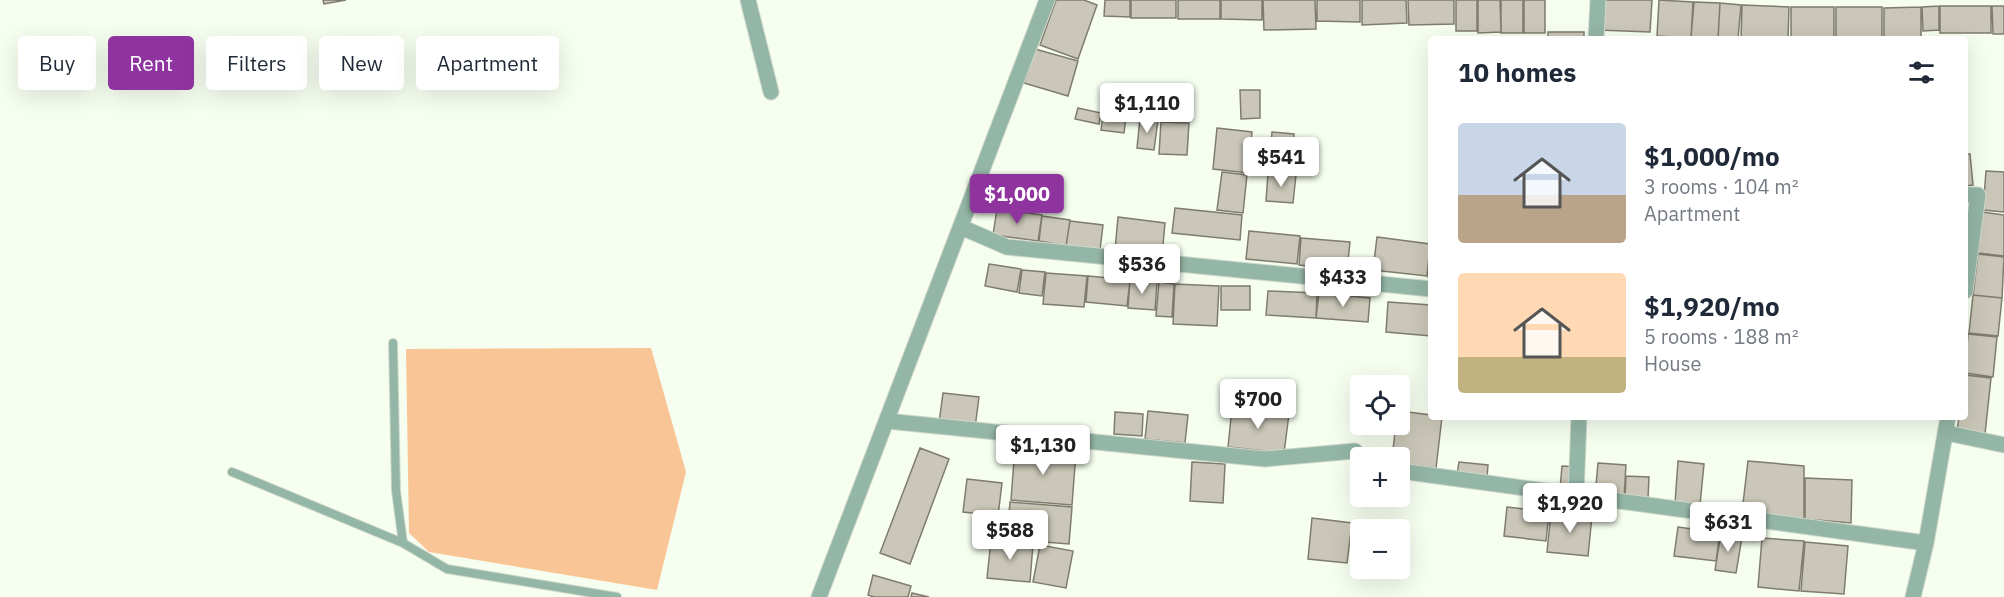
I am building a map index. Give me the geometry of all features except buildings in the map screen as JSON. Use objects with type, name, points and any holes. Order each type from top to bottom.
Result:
[{"type":"street","points":[[748,0],[771,92]]},
{"type":"street","points":[[819,597],[1047,0]]},
{"type":"street","points":[[1596,36],[1598,0]]},
{"type":"street","points":[[1968,195],[1978,195],[1968,269]]},
{"type":"street","points":[[961,227],[1006,247],[1428,289]]},
{"type":"street","points":[[1576,495],[1579,420]]},
{"type":"street","points":[[1913,597],[1926,543],[1948,420]]},
{"type":"street","points":[[887,421],[1265,459],[1350,451]]},
{"type":"street","points":[[1947,433],[2004,445]]},
{"type":"street","points":[[1410,472],[1926,543]]},
{"type":"lane","points":[[393,343],[396,491],[403,543]]},
{"type":"lane","points":[[232,472],[403,543],[447,569],[617,597]]},
{"type":"shaded area","points":[[651,348],[686,472],[657,590],[429,552],[409,533],[406,349]]}]
